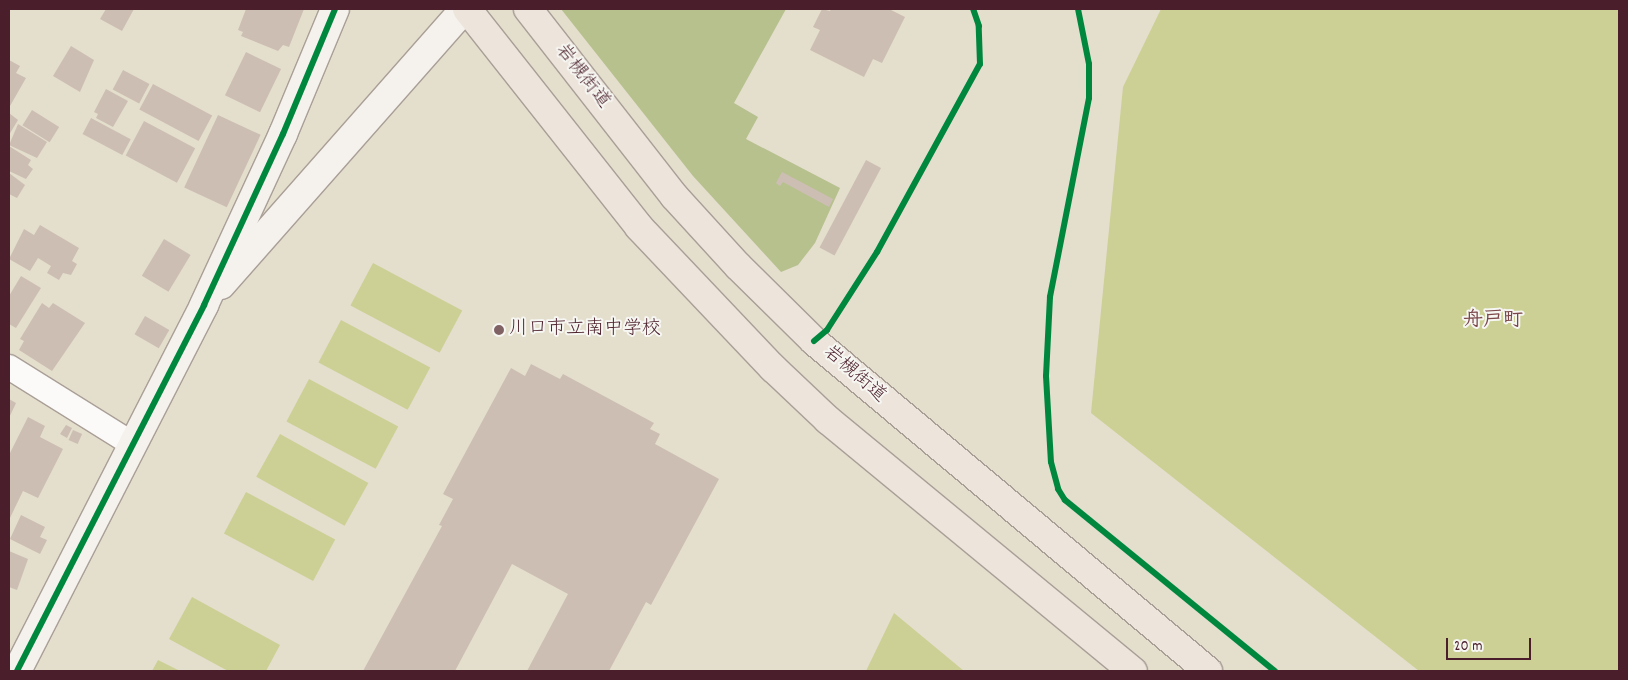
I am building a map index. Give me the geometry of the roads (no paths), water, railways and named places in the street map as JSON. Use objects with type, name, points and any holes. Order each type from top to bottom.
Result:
[{"type":"highway","points":[[466,9],[639,227],[706,300],[828,420],[1133,671]]},
{"type":"highway","name":"岩槻街道","points":[[528,9],[674,196],[738,266],[860,381],[1208,671]]},
{"type":"street","points":[[16,671],[134,445],[204,305],[282,134],[335,9]]},
{"type":"street","points":[[204,305],[466,9]]},
{"type":"street","points":[[9,367],[134,445]]},
{"type":"place","name":"川口市立南中学校","points":[[499,330]]},
{"type":"district","name":"舟戸町","points":[[1493,321]]}]
